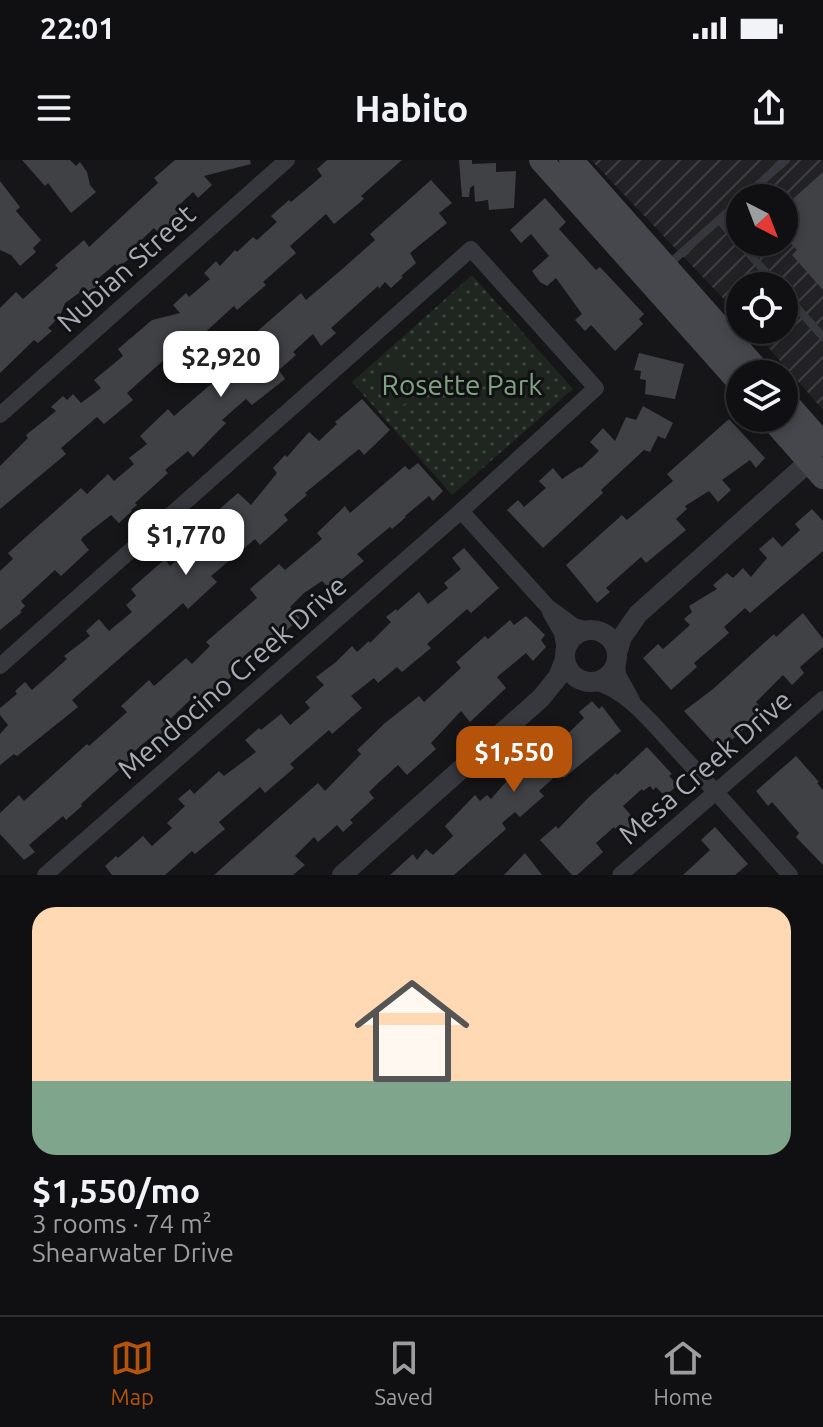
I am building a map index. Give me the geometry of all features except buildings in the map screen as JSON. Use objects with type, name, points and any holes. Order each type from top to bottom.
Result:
[{"type":"main road","points":[[541,160],[726,367]]},
{"type":"main road","points":[[571,160],[749,360]]},
{"type":"main road","points":[[798,423],[820,458]]},
{"type":"main road","points":[[788,432],[820,458]]},
{"type":"street","name":"Nubian Street","points":[[0,415],[287,160]]},
{"type":"street","name":"Mendocino Creek Drive","points":[[0,666],[471,249],[596,388],[461,511],[45,875]]},
{"type":"street","points":[[342,875],[541,698],[558,677],[573,637],[592,630],[613,628],[638,614],[820,458]]},
{"type":"street","points":[[461,511],[548,607],[574,626],[610,638],[617,657],[618,675],[634,705]]},
{"type":"street","points":[[548,607],[562,633],[572,674],[610,687],[634,705],[790,875]]},
{"type":"street","points":[[541,698],[567,686],[608,675],[622,637],[638,614]]},
{"type":"street","name":"Mesa Creek Drive","points":[[620,875],[823,699]]},
{"type":"lane","points":[[759,184],[786,160]]},
{"type":"lane","points":[[666,267],[726,214]]},
{"type":"lane","points":[[719,220],[765,272]]},
{"type":"lane","points":[[798,309],[823,337]]},
{"type":"shaded area","points":[[591,160],[823,160],[823,410],[798,381],[798,360],[779,360],[765,344],[798,344],[798,272],[726,272],[726,301]]},
{"type":"green space","name":"Rosette Park","points":[[472,275],[573,389],[452,495],[352,382]]},
{"type":"green space","points":[[398,358],[424,387],[396,411],[370,380]]}]
